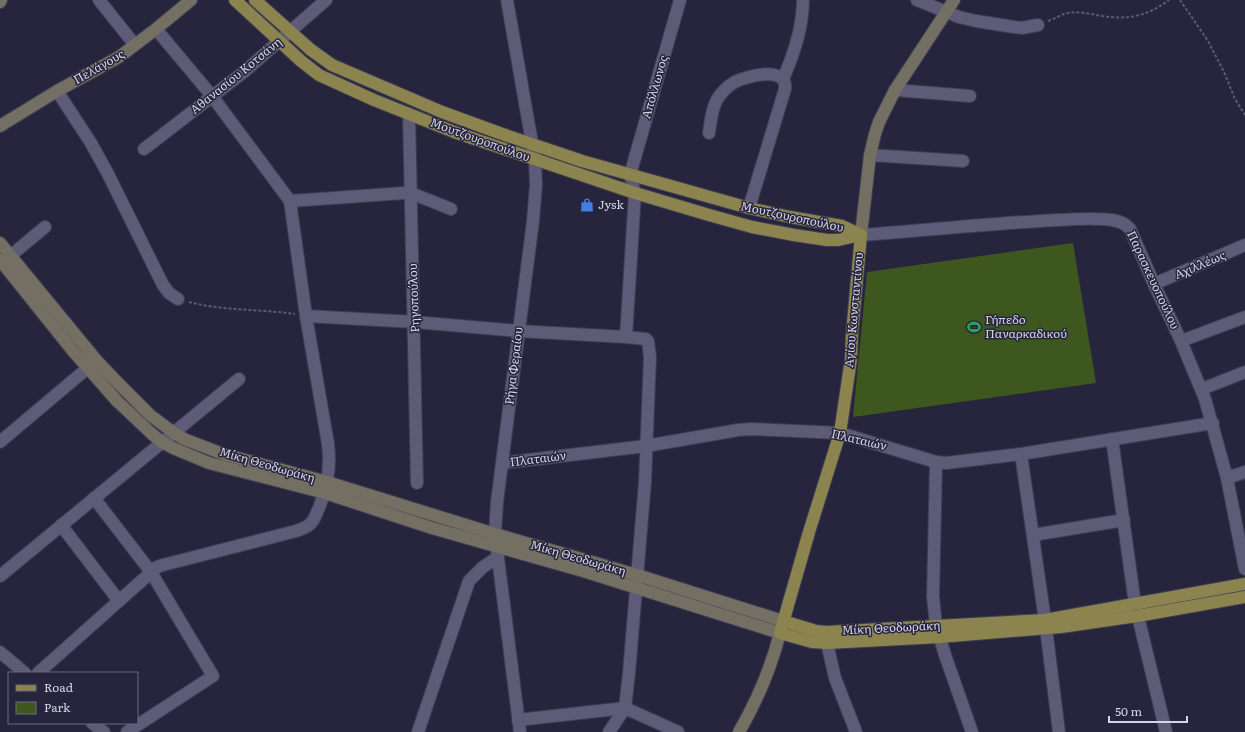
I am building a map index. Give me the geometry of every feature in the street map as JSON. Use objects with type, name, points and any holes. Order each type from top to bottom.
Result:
[{"type":"main road","name":"Μουτζουροπούλου","points":[[235,0],[319,75],[332,82],[454,132],[635,193],[732,221],[794,235],[826,240],[838,240],[861,235]]},
{"type":"main road","name":"Μουτζουροπούλου","points":[[255,0],[290,32],[323,59],[342,70],[442,112],[532,144],[630,175],[750,208],[842,226],[861,235]]},
{"type":"main road","name":"Αγίου Κωνσταντίνου","points":[[780,633],[840,433],[851,360],[861,235]]},
{"type":"main road","name":"Μίκη Θεοδωράκη","points":[[1136,610],[1245,584]]},
{"type":"main road","name":"Μίκη Θεοδωράκη","points":[[780,633],[812,642],[827,643],[938,631],[1045,624],[1136,610],[1245,597]]},
{"type":"main road","name":"Μίκη Θεοδωράκη","points":[[783,621],[816,631],[826,632],[938,631]]},
{"type":"street","points":[[99,0],[135,45]]},
{"type":"street","name":"Πελάγους","points":[[0,126],[57,91],[104,66],[135,45],[191,0]]},
{"type":"street","name":"Αθανασίου Κοτσάνη","points":[[144,149],[280,41],[326,0]]},
{"type":"street","name":"Ρήγα Φεραίου","points":[[507,0],[535,160],[535,197],[497,502],[495,534],[520,732]]},
{"type":"street","name":"Απόλλωνος","points":[[630,175],[680,0]]},
{"type":"street","points":[[750,208],[785,89],[783,79],[798,38],[802,20],[803,0]]},
{"type":"street","points":[[916,0],[976,22],[1022,28],[1038,25]]},
{"type":"street","name":"Αγίου Κωνσταντίνου","points":[[861,235],[870,155],[879,122],[895,90],[954,0]]},
{"type":"street","points":[[39,672],[151,572],[163,565],[305,527],[314,519],[326,488],[330,465],[328,444],[306,316],[290,201],[212,96],[156,28]]},
{"type":"street","points":[[709,133],[715,104],[719,95],[727,87],[736,81],[760,74],[775,75],[783,79]]},
{"type":"street","points":[[895,90],[970,96]]},
{"type":"street","points":[[57,91],[91,143],[108,174],[163,285],[169,293],[178,300]]},
{"type":"street","name":"Ρηγοπούλου","points":[[409,114],[418,483]]},
{"type":"street","points":[[870,155],[963,161]]},
{"type":"street","points":[[626,337],[635,193],[630,175]]},
{"type":"street","points":[[290,201],[410,193],[451,210]]},
{"type":"street","name":"Παρασκευοπούλου","points":[[861,235],[1012,223],[1091,219],[1122,222],[1130,229],[1202,389],[1213,422],[1227,478],[1245,569]]},
{"type":"street","points":[[4,260],[45,227]]},
{"type":"street","name":"Μίκη Θεοδωράκη","points":[[0,243],[4,260],[88,369],[126,411],[162,442],[209,463],[326,488],[495,534],[637,575],[783,621]]},
{"type":"street","name":"Αχιλλέως","points":[[1154,284],[1245,245]]},
{"type":"street","name":"Μίκη Θεοδωράκη","points":[[4,260],[132,398],[150,415],[184,439],[223,454],[326,488],[497,552],[636,587],[780,633]]},
{"type":"street","points":[[306,316],[415,322],[518,332],[626,337],[646,339],[649,342],[650,357],[645,482],[625,708],[609,732]]},
{"type":"street","points":[[1181,341],[1245,317]]},
{"type":"street","points":[[0,442],[97,361]]},
{"type":"street","points":[[1202,389],[1245,372]]},
{"type":"street","points":[[0,576],[239,379]]},
{"type":"street","name":"Πλαταιών","points":[[503,463],[646,446],[751,429],[840,433],[936,462],[957,463],[1021,454],[1213,422]]},
{"type":"street","points":[[1112,438],[1136,610],[1166,732]]},
{"type":"street","points":[[1021,454],[1059,732]]},
{"type":"street","points":[[936,462],[933,597],[938,631],[972,732]]},
{"type":"street","points":[[1227,478],[1245,472]]},
{"type":"street","points":[[94,498],[151,572],[214,676],[127,732]]},
{"type":"street","points":[[1033,535],[1124,520]]},
{"type":"street","points":[[61,525],[119,601]]},
{"type":"street","points":[[418,732],[469,581],[497,552]]},
{"type":"street","points":[[739,732],[764,683],[780,633]]},
{"type":"street","points":[[827,643],[835,678],[856,732]]},
{"type":"street","points":[[0,652],[24,672]]},
{"type":"street","points":[[518,720],[625,708],[678,732]]},
{"type":"street","points":[[93,724],[104,732]]},
{"type":"path","points":[[1038,25],[1069,12],[1121,18],[1139,16],[1152,11],[1169,0]]},
{"type":"path","points":[[1180,0],[1208,41],[1224,72],[1235,99],[1245,115]]},
{"type":"path","points":[[178,300],[221,308],[278,312],[306,316]]},
{"type":"green space","name":"Γήπεδο Παναρκαδικού","points":[[1073,243],[1096,383],[853,417],[867,272]]},
{"type":"place","name":"Jysk","points":[[587,205]]},
{"type":"place","name":"Γήπεδο Παναρκαδικού","points":[[974,327]]}]
